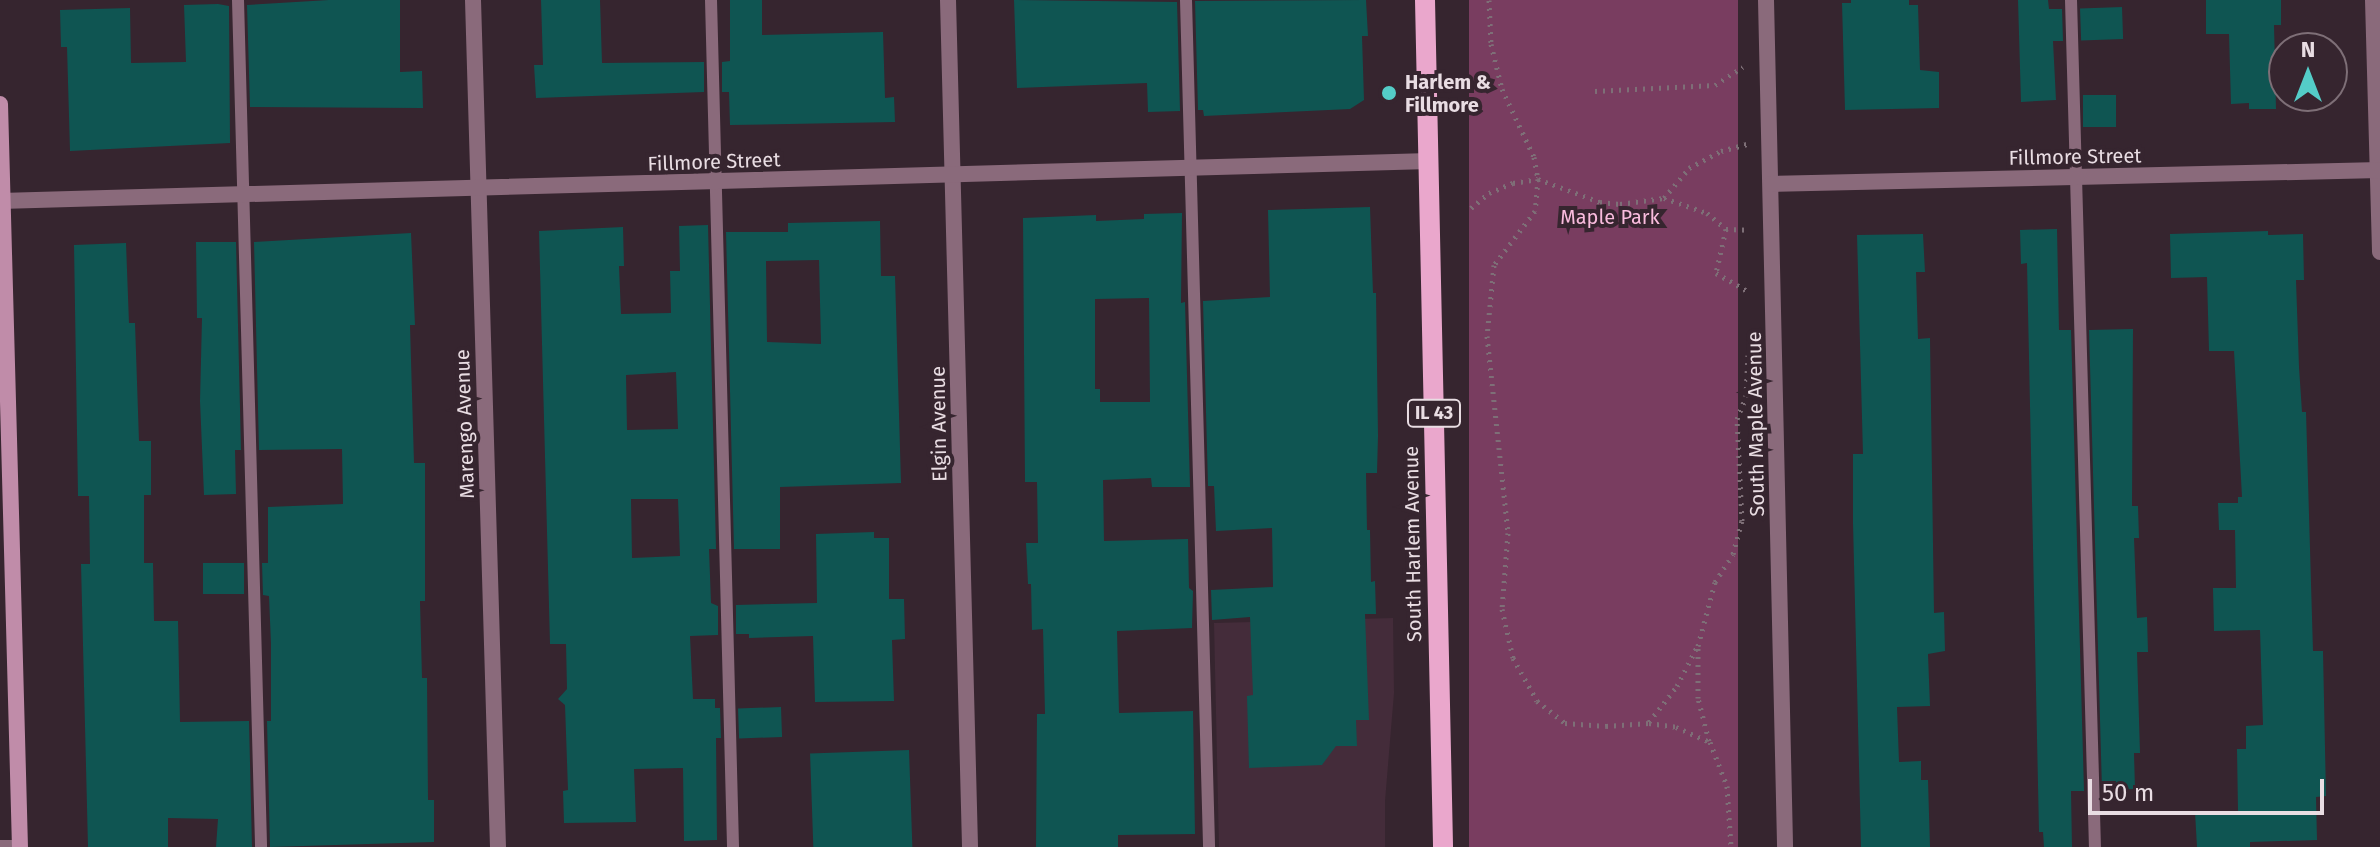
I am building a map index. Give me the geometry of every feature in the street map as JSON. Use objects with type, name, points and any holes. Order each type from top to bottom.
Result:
[{"type":"main road","name":"South Harlem Avenue","points":[[1425,0],[1443,847]]},
{"type":"street","name":"Marengo Avenue","points":[[473,0],[498,847]]},
{"type":"street","name":"Elgin Avenue","points":[[948,0],[970,847]]},
{"type":"street","name":"South Maple Avenue","points":[[1766,0],[1785,847]]},
{"type":"street","points":[[2373,0],[2380,252]]},
{"type":"street","points":[[0,104],[20,846]]},
{"type":"street","name":"Fillmore Street","points":[[1,201],[1429,161]]},
{"type":"street","name":"Fillmore Street","points":[[1771,184],[2379,170]]},
{"type":"lane","points":[[238,0],[261,847]]},
{"type":"lane","points":[[711,0],[733,847]]},
{"type":"lane","points":[[1186,0],[1209,847]]},
{"type":"lane","points":[[2071,0],[2095,847]]},
{"type":"lane","points":[[0,846],[20,846]]},
{"type":"path","points":[[1489,0],[1491,44],[1502,89],[1534,157],[1538,179],[1535,211],[1494,265],[1487,336],[1508,533],[1502,609],[1513,658],[1537,701],[1565,723],[1606,726],[1649,723],[1676,727],[1710,742]]},
{"type":"path","points":[[1595,91],[1715,85],[1743,67]]},
{"type":"path","points":[[1664,198],[1689,168],[1721,151],[1746,144]]},
{"type":"path","points":[[1471,208],[1489,193],[1513,183],[1538,179],[1600,202],[1620,204],[1664,198],[1707,213],[1726,229],[1748,230]]},
{"type":"path","points":[[1726,229],[1716,273],[1750,293],[1749,308]]},
{"type":"path","points":[[1649,723],[1677,686],[1698,646],[1715,582],[1733,554],[1742,521],[1737,419],[1746,397],[1748,353]]},
{"type":"path","points":[[1698,646],[1698,698],[1727,786],[1731,847]]},
{"type":"shaded area","points":[[1393,618],[1394,693],[1385,801],[1385,847],[1219,847],[1214,623]]},
{"type":"green space","name":"Maple Park","points":[[1469,0],[1738,0],[1738,847],[1469,847]]},
{"type":"building","points":[[400,0],[400,72],[422,71],[423,108],[250,107],[247,5]]},
{"type":"building","points":[[541,0],[600,0],[602,63],[704,62],[704,92],[536,98],[534,65],[543,65]]},
{"type":"building","points":[[730,0],[762,0],[762,35],[883,32],[885,98],[894,97],[895,122],[730,125],[729,92],[722,92],[722,62],[730,61]]},
{"type":"building","points":[[1014,0],[1177,2],[1180,111],[1148,112],[1147,83],[1017,88]]},
{"type":"building","points":[[1366,0],[1368,36],[1362,36],[1364,100],[1350,109],[1204,116],[1203,110],[1198,110],[1195,1]]},
{"type":"building","points":[[1851,0],[1909,0],[1909,5],[1918,5],[1920,70],[1939,72],[1939,108],[1845,110],[1842,3],[1851,3]]},
{"type":"building","points":[[2018,0],[2048,0],[2049,9],[2062,9],[2063,41],[2053,41],[2056,100],[2021,102]]},
{"type":"building","points":[[2206,0],[2281,0],[2281,25],[2274,25],[2274,32],[2268,32],[2268,109],[2249,109],[2249,103],[2231,104],[2229,34],[2206,34]]},
{"type":"building","points":[[184,5],[229,6],[230,143],[70,151],[67,47],[61,47],[60,10],[130,8],[131,63],[186,62]]},
{"type":"building","points":[[2122,7],[2123,39],[2081,40],[2080,8]]},
{"type":"building","points":[[2083,95],[2116,95],[2116,127],[2083,127]]},
{"type":"building","points":[[1370,207],[1373,293],[1376,293],[1378,436],[1377,473],[1366,473],[1367,530],[1370,530],[1371,582],[1375,581],[1376,614],[1365,614],[1369,720],[1356,720],[1357,746],[1336,746],[1322,765],[1249,768],[1247,696],[1253,695],[1250,617],[1212,620],[1211,590],[1273,587],[1272,528],[1216,531],[1214,486],[1208,486],[1203,301],[1270,297],[1268,210]]},
{"type":"building","points":[[1182,213],[1181,303],[1185,302],[1190,487],[1152,487],[1151,478],[1103,480],[1104,541],[1188,539],[1189,588],[1193,591],[1192,628],[1117,631],[1119,713],[1193,711],[1195,834],[1118,835],[1118,847],[1036,847],[1037,714],[1045,714],[1043,629],[1032,630],[1026,543],[1038,543],[1037,482],[1025,482],[1023,218],[1096,215],[1096,221],[1144,219],[1144,214]],"holes":[[[1149,298],[1150,402],[1100,402],[1100,389],[1095,389],[1095,299]]]},
{"type":"building","points":[[880,221],[881,276],[895,276],[901,483],[780,487],[780,549],[734,549],[726,232],[788,232],[788,223]],"holes":[[[819,260],[821,344],[767,342],[766,261]]]},
{"type":"building","points":[[708,225],[716,549],[709,549],[711,603],[718,606],[718,635],[690,636],[693,699],[715,699],[715,708],[720,708],[721,738],[716,738],[717,840],[684,841],[683,768],[634,769],[636,822],[564,823],[563,791],[568,790],[565,705],[558,699],[567,689],[566,644],[550,644],[539,231],[623,227],[624,266],[619,266],[621,314],[671,313],[670,271],[680,271],[679,226]],"holes":[[[676,372],[678,429],[627,430],[626,375]],[[631,499],[678,499],[680,556],[632,558]]]},
{"type":"building","points":[[2057,229],[2059,330],[2071,330],[2084,791],[2071,791],[2072,847],[2044,847],[2043,832],[2039,832],[2027,263],[2021,264],[2020,230]]},
{"type":"building","points":[[2268,231],[2268,235],[2303,234],[2304,280],[2296,280],[2299,367],[2302,412],[2306,412],[2313,651],[2323,651],[2326,796],[2316,797],[2317,840],[2250,842],[2250,847],[2197,847],[2195,812],[2238,811],[2237,749],[2246,749],[2246,726],[2263,725],[2260,630],[2214,631],[2213,588],[2236,588],[2235,530],[2219,530],[2218,503],[2238,503],[2238,497],[2242,497],[2234,351],[2209,351],[2207,277],[2171,278],[2170,234]]},
{"type":"building","points":[[411,233],[415,325],[410,325],[414,463],[425,463],[425,601],[420,601],[422,678],[427,678],[428,800],[434,800],[434,842],[270,847],[267,721],[271,721],[271,644],[269,596],[263,595],[262,563],[268,563],[268,507],[343,504],[342,449],[259,450],[254,242]]},
{"type":"building","points":[[1923,234],[1925,272],[1916,272],[1918,339],[1930,338],[1934,613],[1944,612],[1945,651],[1928,654],[1930,706],[1897,707],[1899,762],[1921,761],[1921,780],[1928,780],[1930,847],[1861,847],[1853,523],[1853,454],[1863,454],[1857,235]]},
{"type":"building","points":[[196,242],[236,242],[241,450],[235,450],[236,494],[204,495],[200,401],[202,318],[197,318]]},
{"type":"building","points":[[126,243],[129,323],[135,323],[139,441],[151,441],[151,495],[144,495],[144,563],[153,563],[154,621],[178,621],[180,722],[249,721],[252,847],[216,847],[218,819],[168,818],[168,847],[88,847],[81,564],[90,564],[89,496],[78,496],[74,245]]},
{"type":"building","points":[[2133,329],[2132,506],[2138,506],[2139,538],[2134,538],[2137,618],[2147,617],[2148,652],[2137,652],[2140,753],[2134,753],[2135,789],[2102,790],[2089,330]]},
{"type":"building","points":[[874,532],[874,538],[889,538],[889,599],[904,599],[905,639],[892,640],[894,701],[815,702],[813,636],[749,638],[749,634],[736,634],[736,605],[817,603],[816,534]]},
{"type":"building","points":[[203,563],[244,563],[244,594],[203,594]]},
{"type":"building","points":[[781,707],[782,737],[739,738],[738,709]]},
{"type":"building","points":[[909,750],[912,847],[813,847],[810,753]]},
{"type":"place","name":"Harlem & Fillmore","points":[[1389,93]]}]
